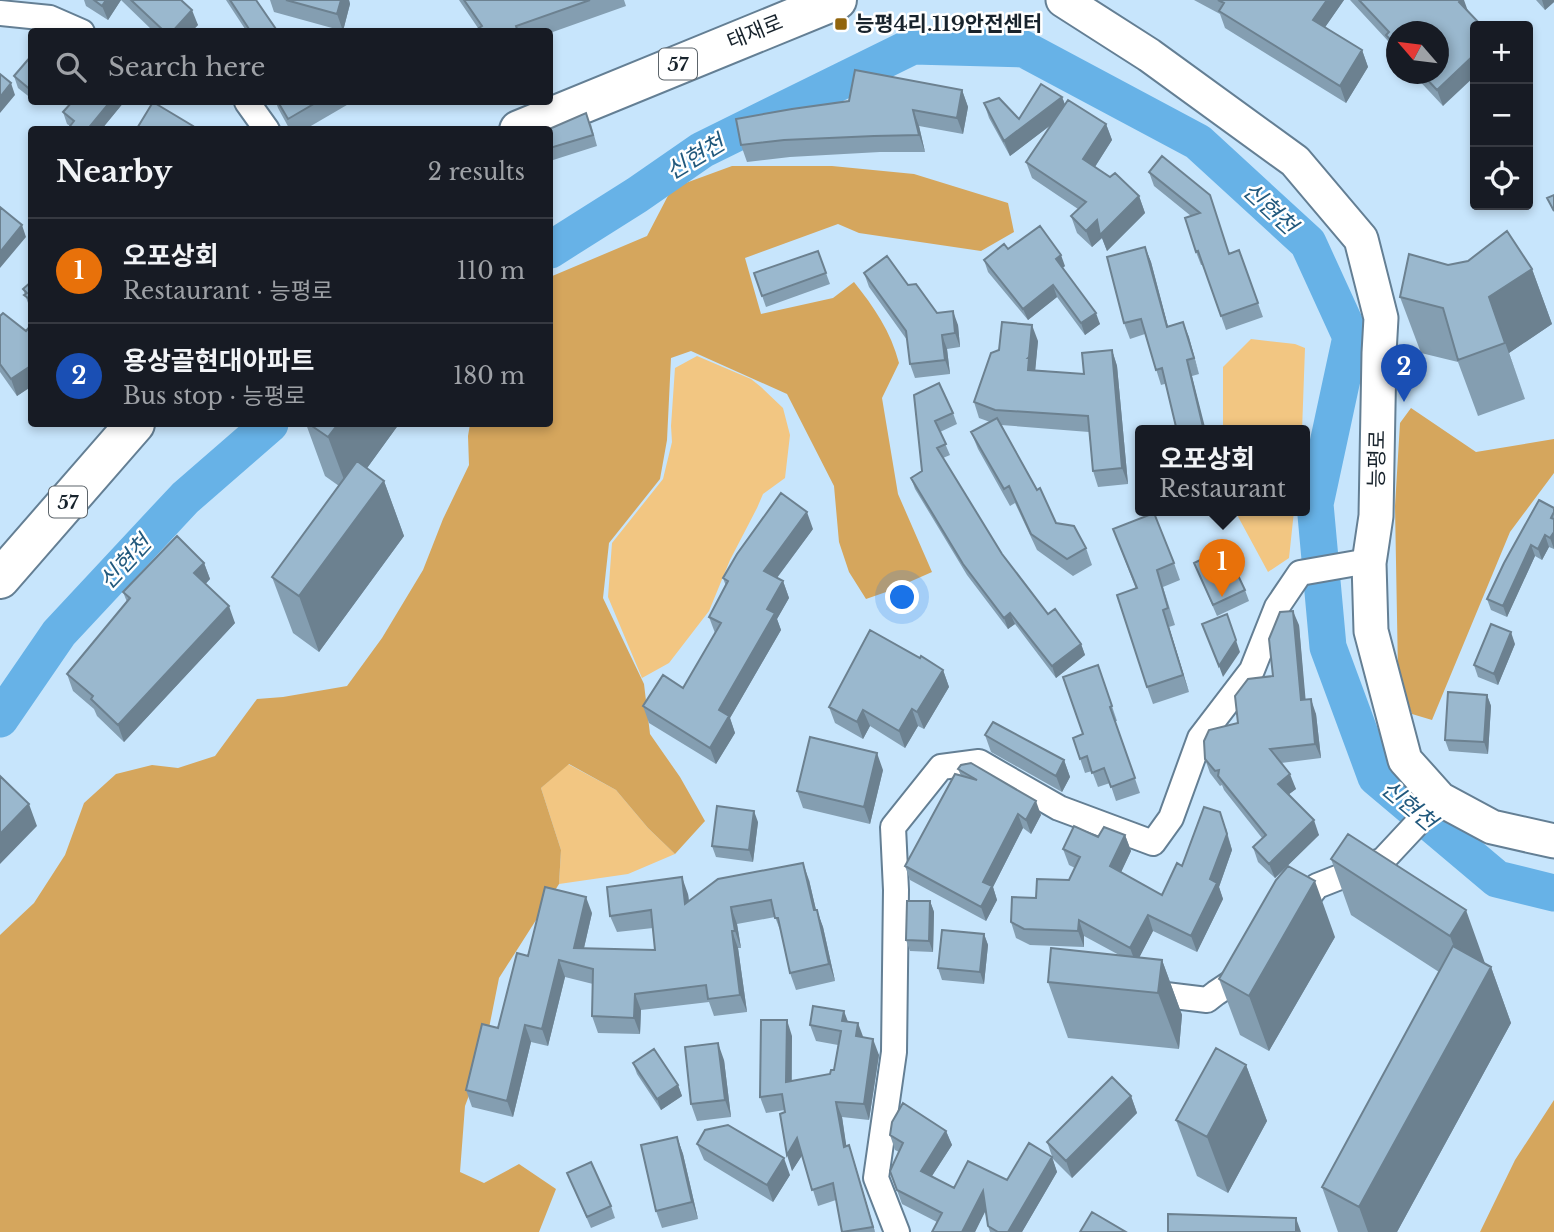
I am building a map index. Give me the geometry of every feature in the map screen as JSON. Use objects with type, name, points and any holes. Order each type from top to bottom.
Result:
[{"type":"main road","name":"태재로","points":[[553,102],[786,0]]},
{"type":"main road","name":"태재로","points":[[529,126],[836,0]]},
{"type":"main road","name":"능평로","points":[[1063,0],[1149,55],[1295,161],[1361,239],[1381,318],[1376,516],[1363,563],[1371,631],[1405,760],[1439,800],[1492,827],[1554,841]]},
{"type":"main road","name":"태재로","points":[[497,126],[545,105]]},
{"type":"main road","name":"57","points":[[0,564],[120,427]]},
{"type":"main road","name":"57","points":[[0,579],[132,427]]},
{"type":"street","points":[[0,13],[48,9],[76,28]]},
{"type":"street","points":[[249,105],[264,126]]},
{"type":"street","points":[[897,1232],[876,1178],[894,1052],[896,890],[893,827],[942,767],[979,762],[1059,808],[1153,843],[1171,818],[1200,738],[1252,670],[1276,607],[1300,573],[1363,563]]},
{"type":"street","points":[[1283,929],[1317,886],[1383,860],[1439,800]]},
{"type":"street","points":[[1114,988],[1207,1000],[1248,973],[1265,951]]},
{"type":"shaded area","points":[[732,166],[832,166],[914,174],[1008,203],[1014,232],[981,251],[859,233],[838,224],[745,258],[761,314],[833,298],[854,282],[887,330],[899,363],[882,398],[898,494],[932,572],[889,591],[866,599],[849,572],[839,542],[834,486],[787,394],[691,351],[671,358],[667,440],[660,479],[609,543],[603,598],[644,684],[650,734],[680,777],[705,821],[675,854],[648,828],[616,790],[569,764],[541,788],[561,850],[559,884],[499,978],[483,1058],[465,1106],[460,1172],[484,1183],[519,1164],[556,1189],[539,1232],[0,1232],[0,935],[34,903],[65,855],[84,803],[116,774],[152,765],[178,768],[215,756],[257,699],[347,686],[382,638],[423,570],[443,519],[469,465],[470,427],[553,427],[553,276],[647,236],[672,188]]},
{"type":"shaded area","points":[[1251,339],[1295,344],[1305,348],[1302,425],[1223,425],[1223,367]]},
{"type":"shaded area","points":[[697,356],[751,379],[783,408],[790,435],[785,478],[763,494],[730,560],[709,611],[669,663],[642,678],[608,597],[612,543],[663,479],[672,442],[675,368]]},
{"type":"shaded area","points":[[1411,408],[1476,452],[1554,439],[1554,473],[1510,532],[1432,720],[1412,714],[1398,672],[1395,506],[1400,423]]},
{"type":"shaded area","points":[[1238,516],[1293,516],[1289,558],[1268,572]]},
{"type":"shaded area","points":[[568,764],[616,790],[648,828],[675,854],[628,874],[559,884],[561,850],[541,788]]},
{"type":"shaded area","points":[[1554,1100],[1554,1232],[1480,1232],[1515,1160]]},
{"type":"building","points":[[94,0],[106,0],[102,6]]},
{"type":"building","points":[[131,0],[181,0],[192,10],[176,28],[161,28]]},
{"type":"building","points":[[230,0],[256,0],[275,28],[248,28]]},
{"type":"building","points":[[286,0],[341,0],[337,14]]},
{"type":"building","points":[[464,0],[590,0],[516,26],[517,28],[479,28],[482,26]]},
{"type":"building","points":[[1218,0],[1327,0],[1313,20],[1362,50],[1340,86],[1219,11],[1224,3]]},
{"type":"building","points":[[1359,0],[1461,0],[1459,2],[1477,21],[1470,21],[1470,59],[1449,79],[1449,21],[1386,21],[1386,29]]},
{"type":"building","points":[[28,60],[28,88],[14,76]]},
{"type":"building","points":[[855,70],[962,90],[957,118],[913,110],[919,135],[784,140],[741,145],[736,119],[849,101]]},
{"type":"building","points":[[0,74],[11,83],[0,97]]},
{"type":"building","points":[[1041,84],[1062,97],[1004,141],[984,103],[999,98],[1019,119]]},
{"type":"building","points":[[1431,84],[1443,84],[1437,90]]},
{"type":"building","points":[[1068,100],[1106,124],[1083,159],[1110,177],[1115,173],[1139,196],[1100,235],[1097,220],[1086,231],[1071,216],[1086,202],[1026,162]]},
{"type":"building","points":[[69,105],[108,105],[90,126],[70,126],[74,121],[63,112]]},
{"type":"building","points":[[151,105],[158,105],[193,126],[138,126]]},
{"type":"building","points":[[280,105],[312,105],[288,119]]},
{"type":"building","points":[[586,113],[593,135],[553,147],[553,127]]},
{"type":"building","points":[[1162,156],[1210,195],[1229,254],[1239,250],[1258,303],[1221,316],[1185,218],[1200,213],[1149,172]]},
{"type":"building","points":[[1554,195],[1554,211],[1547,198]]},
{"type":"building","points":[[0,207],[22,225],[0,252]]},
{"type":"building","points":[[1040,226],[1061,255],[1056,259],[1096,313],[1081,323],[1053,285],[1023,309],[984,260],[1004,244],[1008,249]]},
{"type":"building","points":[[1507,231],[1532,269],[1489,297],[1505,343],[1458,360],[1443,308],[1400,297],[1409,254],[1448,265],[1468,261]]},
{"type":"building","points":[[1145,247],[1167,327],[1183,322],[1194,358],[1187,360],[1203,425],[1176,425],[1162,368],[1156,370],[1141,319],[1124,323],[1107,257]]},
{"type":"building","points":[[818,251],[826,273],[762,296],[754,273]]},
{"type":"building","points":[[887,256],[908,285],[916,284],[937,313],[953,311],[955,333],[942,335],[945,360],[910,364],[906,331],[864,273]]},
{"type":"building","points":[[28,285],[28,298],[24,295],[27,293],[23,289]]},
{"type":"building","points":[[3,313],[26,331],[28,329],[28,368],[11,379],[0,364],[0,316]]},
{"type":"building","points":[[1002,322],[1032,325],[1028,370],[1084,374],[1082,353],[1112,350],[1122,468],[1093,471],[1088,416],[995,410],[974,402],[991,353],[999,350]]},
{"type":"building","points":[[939,383],[953,413],[935,421],[946,444],[937,448],[1002,554],[1048,614],[1055,609],[1081,644],[1052,666],[1010,613],[1004,618],[963,564],[911,478],[922,471],[914,395]]},
{"type":"building","points":[[997,418],[1037,490],[1040,488],[1056,523],[1074,526],[1086,548],[1067,559],[1031,534],[1009,486],[1004,489],[971,432]]},
{"type":"building","points":[[313,427],[336,427],[328,437]]},
{"type":"building","points":[[357,461],[384,481],[299,596],[272,577]]},
{"type":"building","points":[[781,493],[807,512],[764,571],[783,581],[767,609],[775,613],[719,710],[729,716],[710,748],[643,706],[663,675],[683,688],[721,623],[709,617],[728,581],[723,578]]},
{"type":"building","points":[[1539,500],[1554,508],[1551,518],[1554,519],[1554,532],[1550,538],[1545,535],[1538,549],[1531,545],[1503,606],[1487,599]]},
{"type":"building","points":[[1146,516],[1155,516],[1174,563],[1157,570],[1168,608],[1163,610],[1183,675],[1147,687],[1117,595],[1137,588],[1113,529]]},
{"type":"building","points":[[177,536],[204,563],[194,573],[229,606],[118,725],[91,699],[93,696],[67,674],[130,598],[123,592]]},
{"type":"building","points":[[1225,548],[1245,590],[1213,605],[1194,563]]},
{"type":"building","points":[[1293,611],[1301,700],[1311,699],[1315,744],[1270,749],[1290,774],[1278,784],[1314,820],[1269,864],[1253,847],[1266,835],[1218,776],[1219,770],[1215,771],[1205,759],[1204,741],[1209,730],[1238,723],[1235,696],[1248,679],[1273,676],[1269,639],[1280,612]]},
{"type":"building","points":[[1227,614],[1236,640],[1219,666],[1202,624]]},
{"type":"building","points":[[1491,624],[1511,632],[1494,674],[1474,665]]},
{"type":"building","points":[[870,630],[943,670],[917,712],[912,709],[899,731],[863,710],[857,722],[829,707]]},
{"type":"building","points":[[1098,665],[1135,778],[1111,787],[1104,768],[1092,773],[1087,756],[1080,759],[1073,738],[1083,734],[1063,677]]},
{"type":"building","points":[[1448,692],[1487,695],[1484,742],[1445,740]]},
{"type":"building","points":[[993,722],[1064,760],[1056,776],[985,735]]},
{"type":"building","points":[[810,737],[877,753],[864,807],[797,791]]},
{"type":"building","points":[[971,763],[1036,801],[1026,820],[1018,814],[983,882],[992,886],[981,907],[905,866],[955,774],[977,780],[958,769],[961,765]]},
{"type":"building","points":[[0,776],[29,804],[0,834]]},
{"type":"building","points":[[717,806],[754,811],[749,850],[712,846]]},
{"type":"building","points":[[1204,807],[1220,812],[1227,834],[1210,879],[1217,883],[1191,936],[1148,915],[1130,948],[1079,920],[1078,931],[1024,929],[1011,922],[1012,897],[1036,898],[1037,879],[1069,880],[1080,857],[1063,849],[1074,826],[1098,837],[1104,827],[1125,835],[1110,866],[1162,895],[1177,863],[1182,866]]},
{"type":"building","points":[[1348,834],[1466,910],[1450,936],[1331,859]]},
{"type":"building","points":[[803,863],[829,964],[790,973],[778,918],[775,918],[771,900],[731,907],[740,995],[708,999],[706,985],[635,994],[634,1018],[592,1016],[593,969],[559,960],[542,1029],[525,1025],[507,1101],[466,1090],[482,1024],[498,1028],[517,953],[528,956],[545,887],[586,897],[574,948],[655,950],[651,910],[610,916],[607,887],[682,877],[685,904],[718,879]]},
{"type":"building","points":[[1288,866],[1315,881],[1249,996],[1219,979],[1276,880]]},
{"type":"building","points":[[907,901],[930,901],[929,941],[906,940]]},
{"type":"building","points":[[942,930],[984,934],[980,972],[938,968]]},
{"type":"building","points":[[1453,946],[1491,967],[1359,1207],[1322,1187]]},
{"type":"building","points":[[1051,948],[1162,960],[1158,993],[1048,982]]},
{"type":"building","points":[[813,1006],[844,1011],[842,1021],[858,1023],[856,1036],[873,1039],[864,1104],[836,1102],[844,1147],[849,1145],[873,1227],[842,1232],[833,1183],[812,1190],[797,1138],[787,1155],[780,1114],[785,1112],[782,1094],[760,1097],[761,1020],[787,1020],[786,1082],[830,1074],[831,1070],[834,1070],[841,1031],[810,1025]]},
{"type":"building","points":[[718,1043],[725,1100],[691,1104],[685,1047]]},
{"type":"building","points":[[1216,1048],[1246,1065],[1207,1137],[1176,1120]]},
{"type":"building","points":[[654,1049],[678,1085],[657,1099],[633,1063]]},
{"type":"building","points":[[1112,1077],[1131,1096],[1066,1161],[1047,1142]]},
{"type":"building","points":[[903,1103],[946,1131],[921,1171],[954,1188],[968,1161],[1007,1180],[1029,1143],[1052,1157],[1008,1232],[998,1232],[988,1226],[983,1191],[962,1232],[932,1232],[942,1213],[897,1190],[890,1171],[903,1143],[890,1135],[892,1122]]},
{"type":"building","points":[[728,1125],[784,1158],[767,1185],[697,1144],[705,1130]]},
{"type":"building","points":[[677,1137],[692,1202],[656,1211],[641,1145]]},
{"type":"building","points":[[591,1162],[611,1206],[587,1217],[567,1173]]},
{"type":"building","points":[[1092,1212],[1126,1232],[1080,1232]]},
{"type":"building","points":[[1168,1214],[1296,1218],[1296,1232],[1168,1232]]},
{"type":"waterway","name":"신현천","points":[[553,248],[702,150],[913,46],[1024,49],[1198,142],[1308,243],[1351,337],[1315,504],[1328,647],[1376,777],[1497,879],[1554,893]]},
{"type":"waterway","name":"신현천","points":[[0,719],[59,633],[185,498],[267,427]]},
{"type":"place","name":"능평4리.119안전센터","points":[[841,24]]},
{"type":"place","name":"용상골현대아파트","points":[[1404,402]]},
{"type":"place","name":"오포상회","points":[[1222,597]]}]
